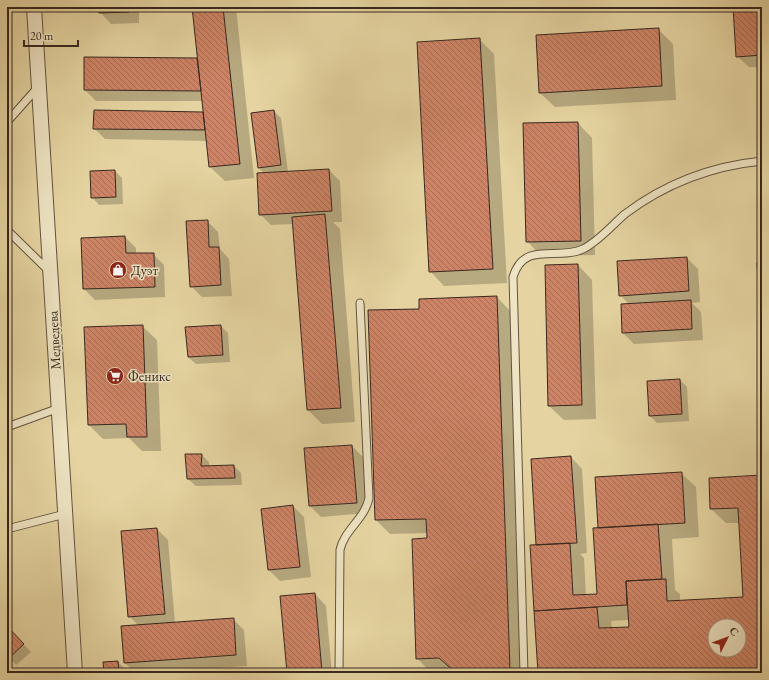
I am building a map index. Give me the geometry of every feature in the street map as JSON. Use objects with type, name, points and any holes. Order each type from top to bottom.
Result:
[{"type":"street","name":"Медведева","points":[[34,7],[75,673]]},
{"type":"lane","points":[[7,122],[39,86]]},
{"type":"lane","points":[[524,673],[513,277],[516,268],[528,257],[539,254],[582,250],[649,197],[675,183],[736,164],[762,161]]},
{"type":"lane","points":[[7,230],[50,273]]},
{"type":"lane","points":[[339,673],[340,550],[347,533],[361,516],[367,505],[368,498],[360,303]]},
{"type":"lane","points":[[7,427],[58,408]]},
{"type":"lane","points":[[7,529],[65,514]]},
{"type":"building","points":[[98,7],[128,7],[129,12],[99,13]]},
{"type":"building","points":[[192,7],[223,7],[240,164],[209,167]]},
{"type":"building","points":[[733,7],[762,7],[762,55],[736,57]]},
{"type":"building","points":[[659,28],[662,86],[539,93],[536,35]]},
{"type":"building","points":[[480,38],[493,269],[429,272],[417,42]]},
{"type":"building","points":[[84,57],[197,58],[201,91],[84,90]]},
{"type":"building","points":[[94,110],[203,112],[205,130],[93,129]]},
{"type":"building","points":[[274,110],[281,165],[258,168],[251,113]]},
{"type":"building","points":[[578,122],[581,241],[526,242],[523,123]]},
{"type":"building","points":[[329,169],[332,211],[259,215],[257,173]]},
{"type":"building","points":[[115,170],[116,197],[91,198],[90,171]]},
{"type":"building","points":[[325,214],[341,408],[307,410],[292,217]]},
{"type":"building","points":[[208,220],[209,247],[219,247],[221,285],[190,287],[186,221]]},
{"type":"building","name":"Дуэт","points":[[125,236],[126,253],[154,253],[155,287],[83,289],[81,238]]},
{"type":"building","points":[[687,257],[689,291],[619,296],[617,261]]},
{"type":"building","points":[[762,262],[762,353],[757,263]]},
{"type":"building","points":[[578,264],[582,405],[548,406],[545,265]]},
{"type":"building","points":[[497,296],[510,670],[455,672],[439,658],[416,659],[412,539],[427,538],[426,519],[375,520],[368,310],[419,309],[419,299]]},
{"type":"building","points":[[691,300],[692,329],[622,333],[621,304]]},
{"type":"building","name":"Феникс","points":[[143,325],[147,437],[127,437],[126,424],[88,425],[84,327]]},
{"type":"building","points":[[221,325],[223,355],[188,357],[185,327]]},
{"type":"building","points":[[680,379],[682,414],[649,416],[647,381]]},
{"type":"building","points":[[352,445],[357,503],[309,506],[304,448]]},
{"type":"building","points":[[185,454],[202,454],[201,466],[234,465],[235,478],[187,479]]},
{"type":"building","points":[[571,456],[577,543],[536,545],[531,459]]},
{"type":"building","points":[[682,472],[685,523],[598,528],[595,477]]},
{"type":"building","points":[[762,475],[762,673],[538,673],[534,611],[597,607],[599,628],[629,627],[626,581],[666,579],[667,601],[743,597],[738,508],[710,509],[709,478]]},
{"type":"building","points":[[293,505],[300,567],[268,570],[261,509]]},
{"type":"building","points":[[658,524],[662,579],[626,581],[627,605],[534,611],[530,545],[570,543],[573,595],[597,594],[593,528]]},
{"type":"building","points":[[157,528],[165,614],[128,617],[121,531]]},
{"type":"building","points":[[315,593],[322,672],[287,673],[280,596]]},
{"type":"building","points":[[234,618],[236,655],[124,663],[121,626]]},
{"type":"building","points":[[7,626],[24,644],[8,659],[7,657]]},
{"type":"building","points":[[118,661],[119,673],[104,673],[103,662]]},
{"type":"place","name":"Дуэт","points":[[118,270]]},
{"type":"place","name":"Феникс","points":[[115,376]]}]
